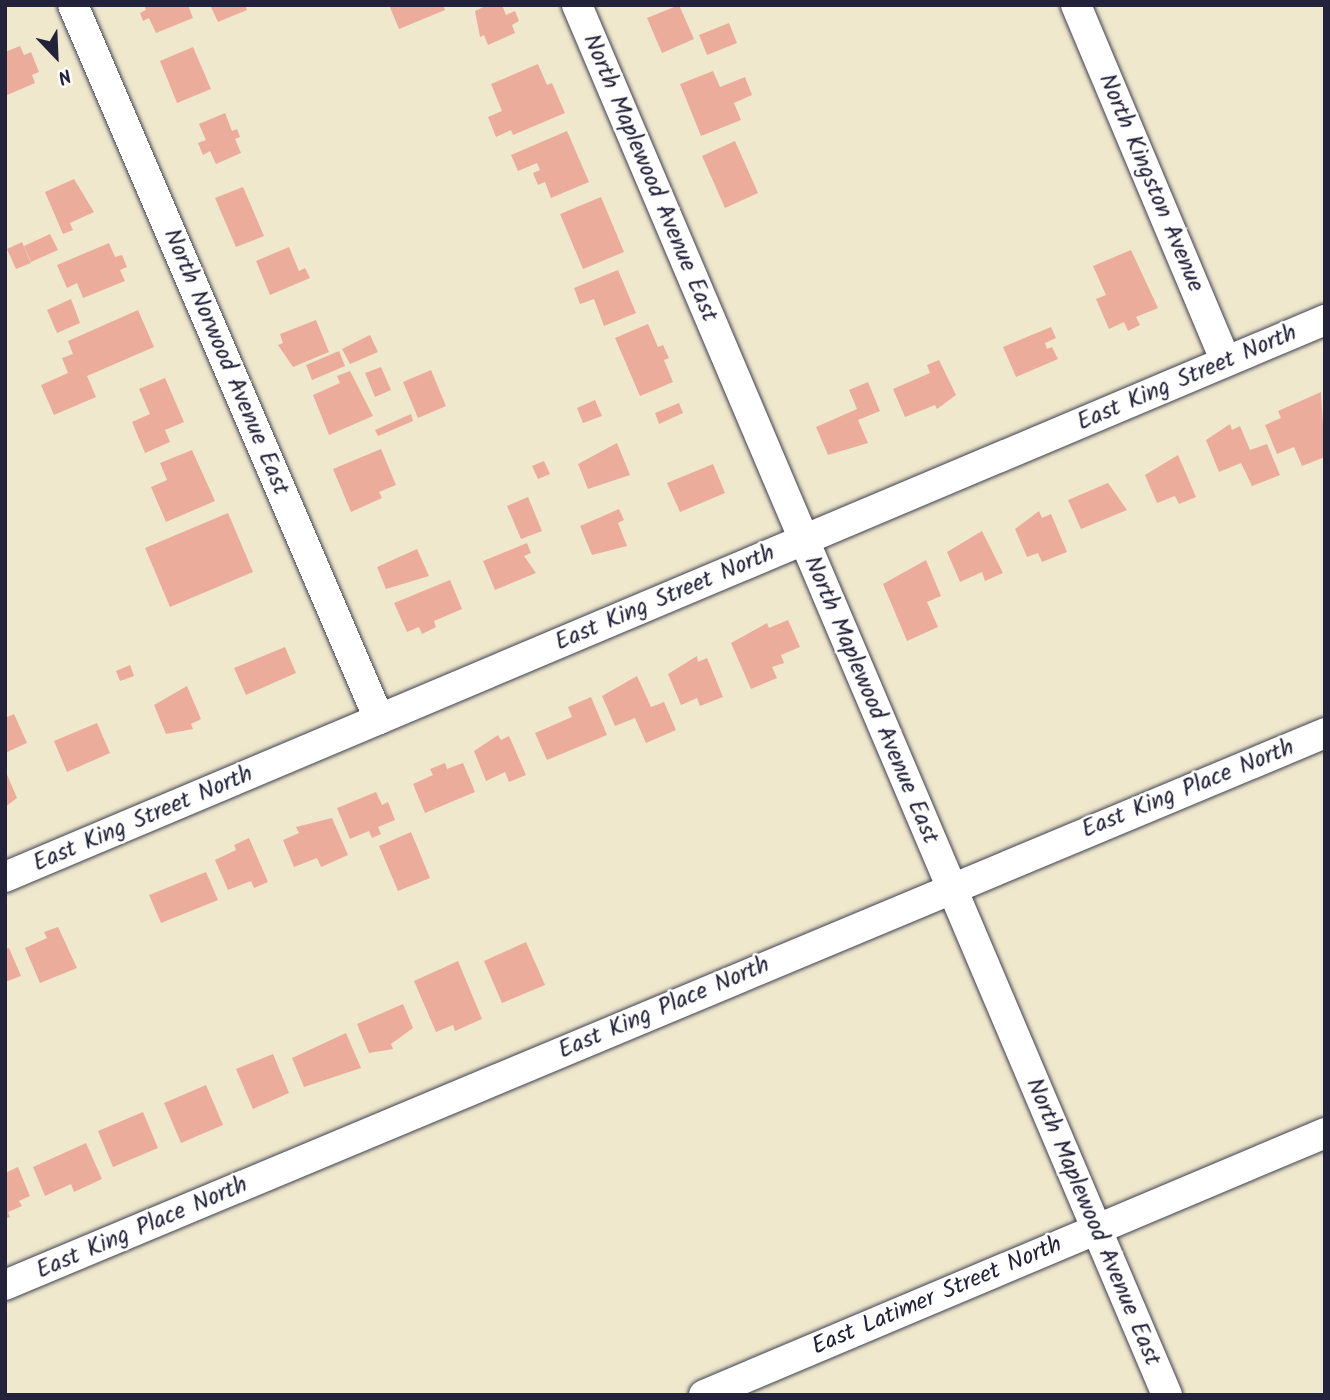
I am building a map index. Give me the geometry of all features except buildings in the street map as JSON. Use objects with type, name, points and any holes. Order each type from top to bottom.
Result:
[{"type":"street","name":"North Norwood Avenue East","points":[[73,5],[379,719]]},
{"type":"street","name":"North Maplewood Avenue East","points":[[577,5],[949,887],[1167,1395]]},
{"type":"street","name":"North Kingston Avenue","points":[[1076,5],[1226,361]]},
{"type":"street","name":"East King Street North","points":[[5,877],[1325,320]]},
{"type":"street","name":"East King Place North","points":[[5,1286],[949,887],[1325,733]]},
{"type":"street","name":"East Latimer Street North","points":[[704,1395],[1325,1133]]}]
